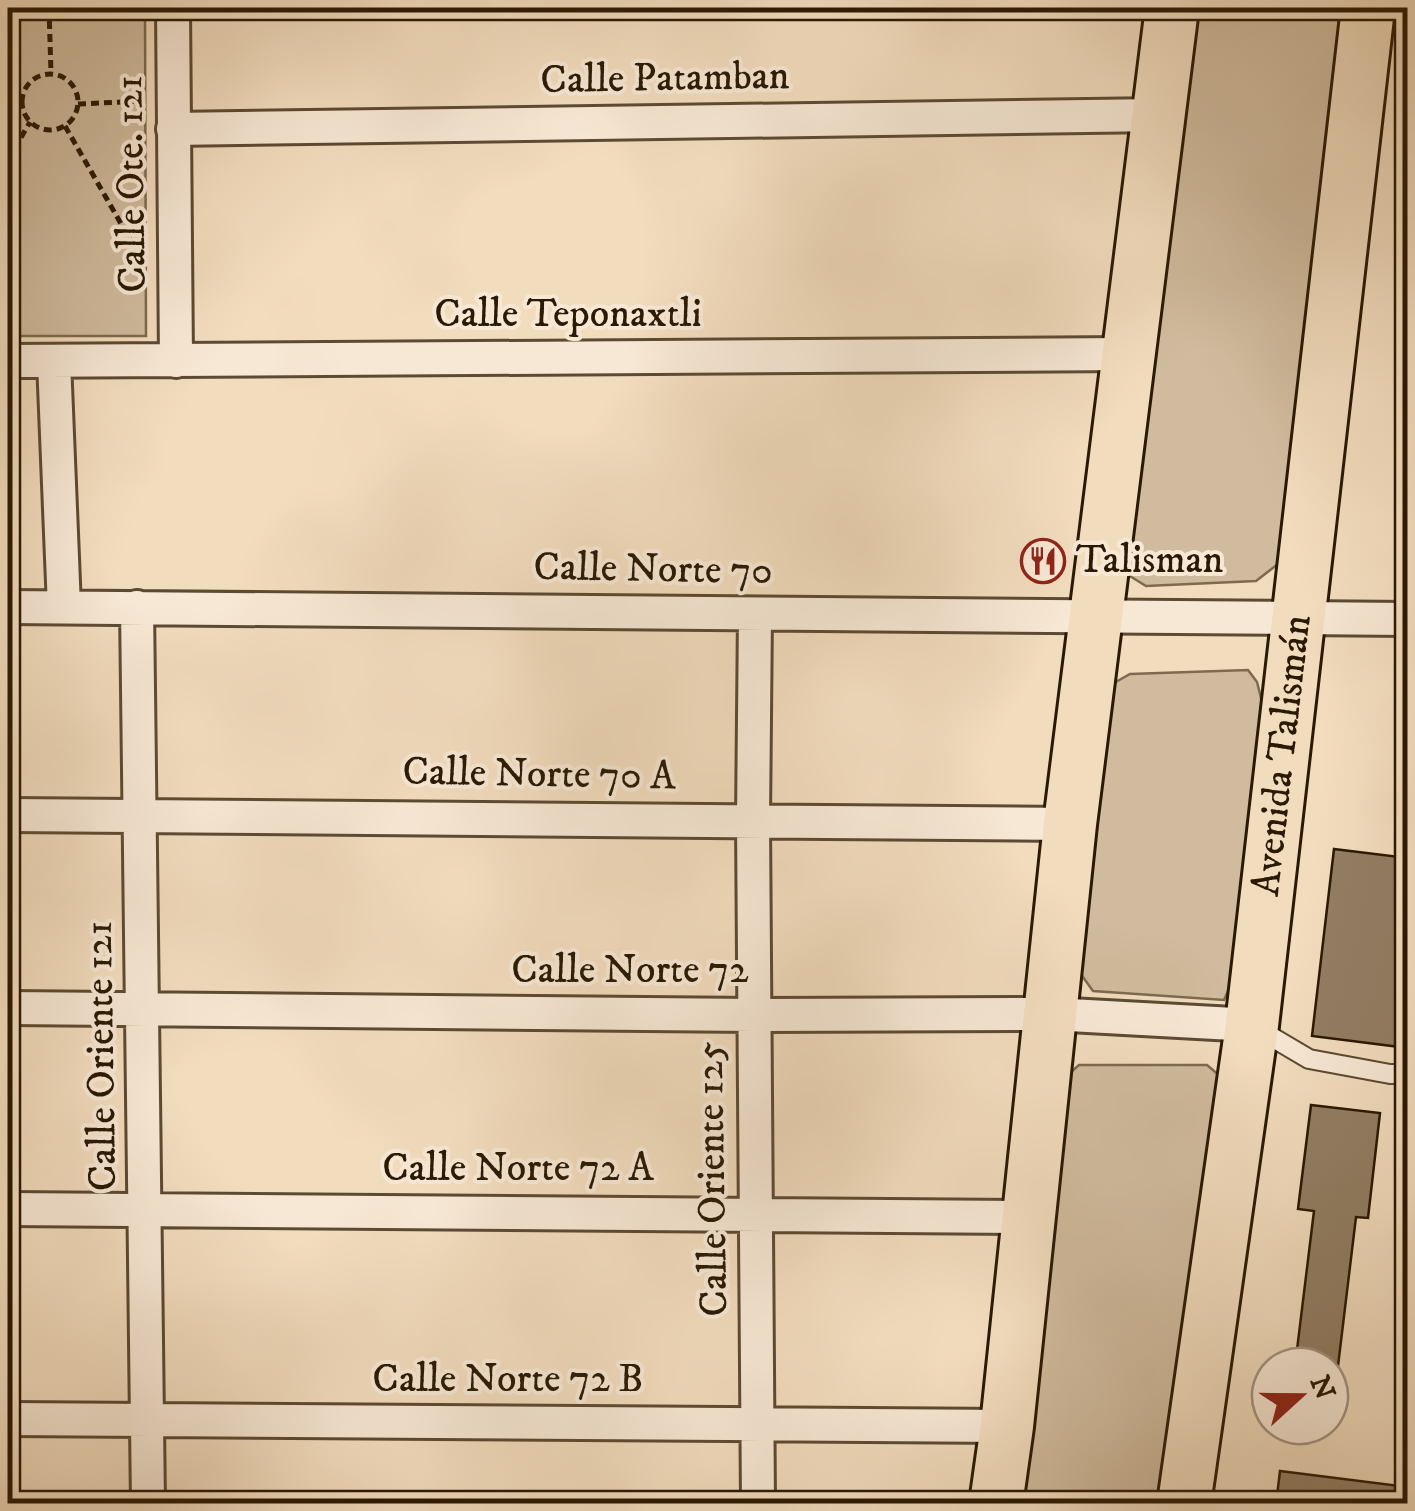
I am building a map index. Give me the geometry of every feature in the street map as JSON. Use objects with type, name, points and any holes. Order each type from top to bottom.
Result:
[{"type":"main road","points":[[996,1504],[1070,824],[1172,8]]},
{"type":"main road","name":"Avenida Talismán","points":[[1184,1504],[1252,1025],[1368,8]]},
{"type":"street","name":"Calle Ote. 121","points":[[173,8],[176,360]]},
{"type":"street","name":"Calle Patamban","points":[[173,129],[1158,115]]},
{"type":"street","name":"Calle Teponaxtli","points":[[8,361],[1130,354]]},
{"type":"street","points":[[54,361],[64,607]]},
{"type":"street","name":"Calle Norte 70","points":[[8,607],[1408,619]]},
{"type":"street","name":"Calle Oriente 121","points":[[138,607],[148,1504]]},
{"type":"street","name":"Calle Oriente 125","points":[[755,614],[758,1504]]},
{"type":"street","name":"Calle Norte 70 A","points":[[8,815],[1070,824]]},
{"type":"street","name":"Calle Norte 72","points":[[8,1008],[1050,1014],[1252,1025]]},
{"type":"street","name":"Calle Norte 72 A","points":[[8,1209],[1029,1217]]},
{"type":"street","name":"Calle Norte 72 B","points":[[8,1419],[1007,1426]]},
{"type":"lane","points":[[1252,1025],[1309,1059],[1408,1074]]},
{"type":"path","points":[[49,8],[50,73]]},
{"type":"path","points":[[50,73],[68,80],[78,95],[78,104],[72,120],[48,130],[30,122],[22,105],[26,86],[50,73]]},
{"type":"path","points":[[78,104],[154,101]]},
{"type":"path","points":[[8,106],[22,105]]},
{"type":"path","points":[[8,160],[30,122]]},
{"type":"path","points":[[65,126],[144,263]]},
{"type":"shaded area","points":[[8,8],[145,8],[146,336],[8,336]]},
{"type":"shaded area","points":[[1199,8],[1345,8],[1278,564],[1256,581],[1146,586],[1125,573],[1123,539]]},
{"type":"shaded area","points":[[1248,670],[1257,682],[1263,706],[1232,982],[1224,1000],[1093,991],[1080,973],[1114,683],[1130,674]]},
{"type":"shaded area","points":[[1079,1065],[1207,1065],[1220,1076],[1184,1353],[1158,1503],[1016,1504],[1063,1079]]},
{"type":"building","points":[[1334,849],[1408,858],[1408,983],[1400,1047],[1312,1036]]},
{"type":"building","points":[[1311,1105],[1380,1113],[1368,1218],[1356,1217],[1340,1346],[1297,1346],[1314,1211],[1298,1209]]},
{"type":"building","points":[[1280,1471],[1408,1487],[1408,1504],[1276,1504]]},
{"type":"place","name":"Talisman","points":[[1043,561]]}]
